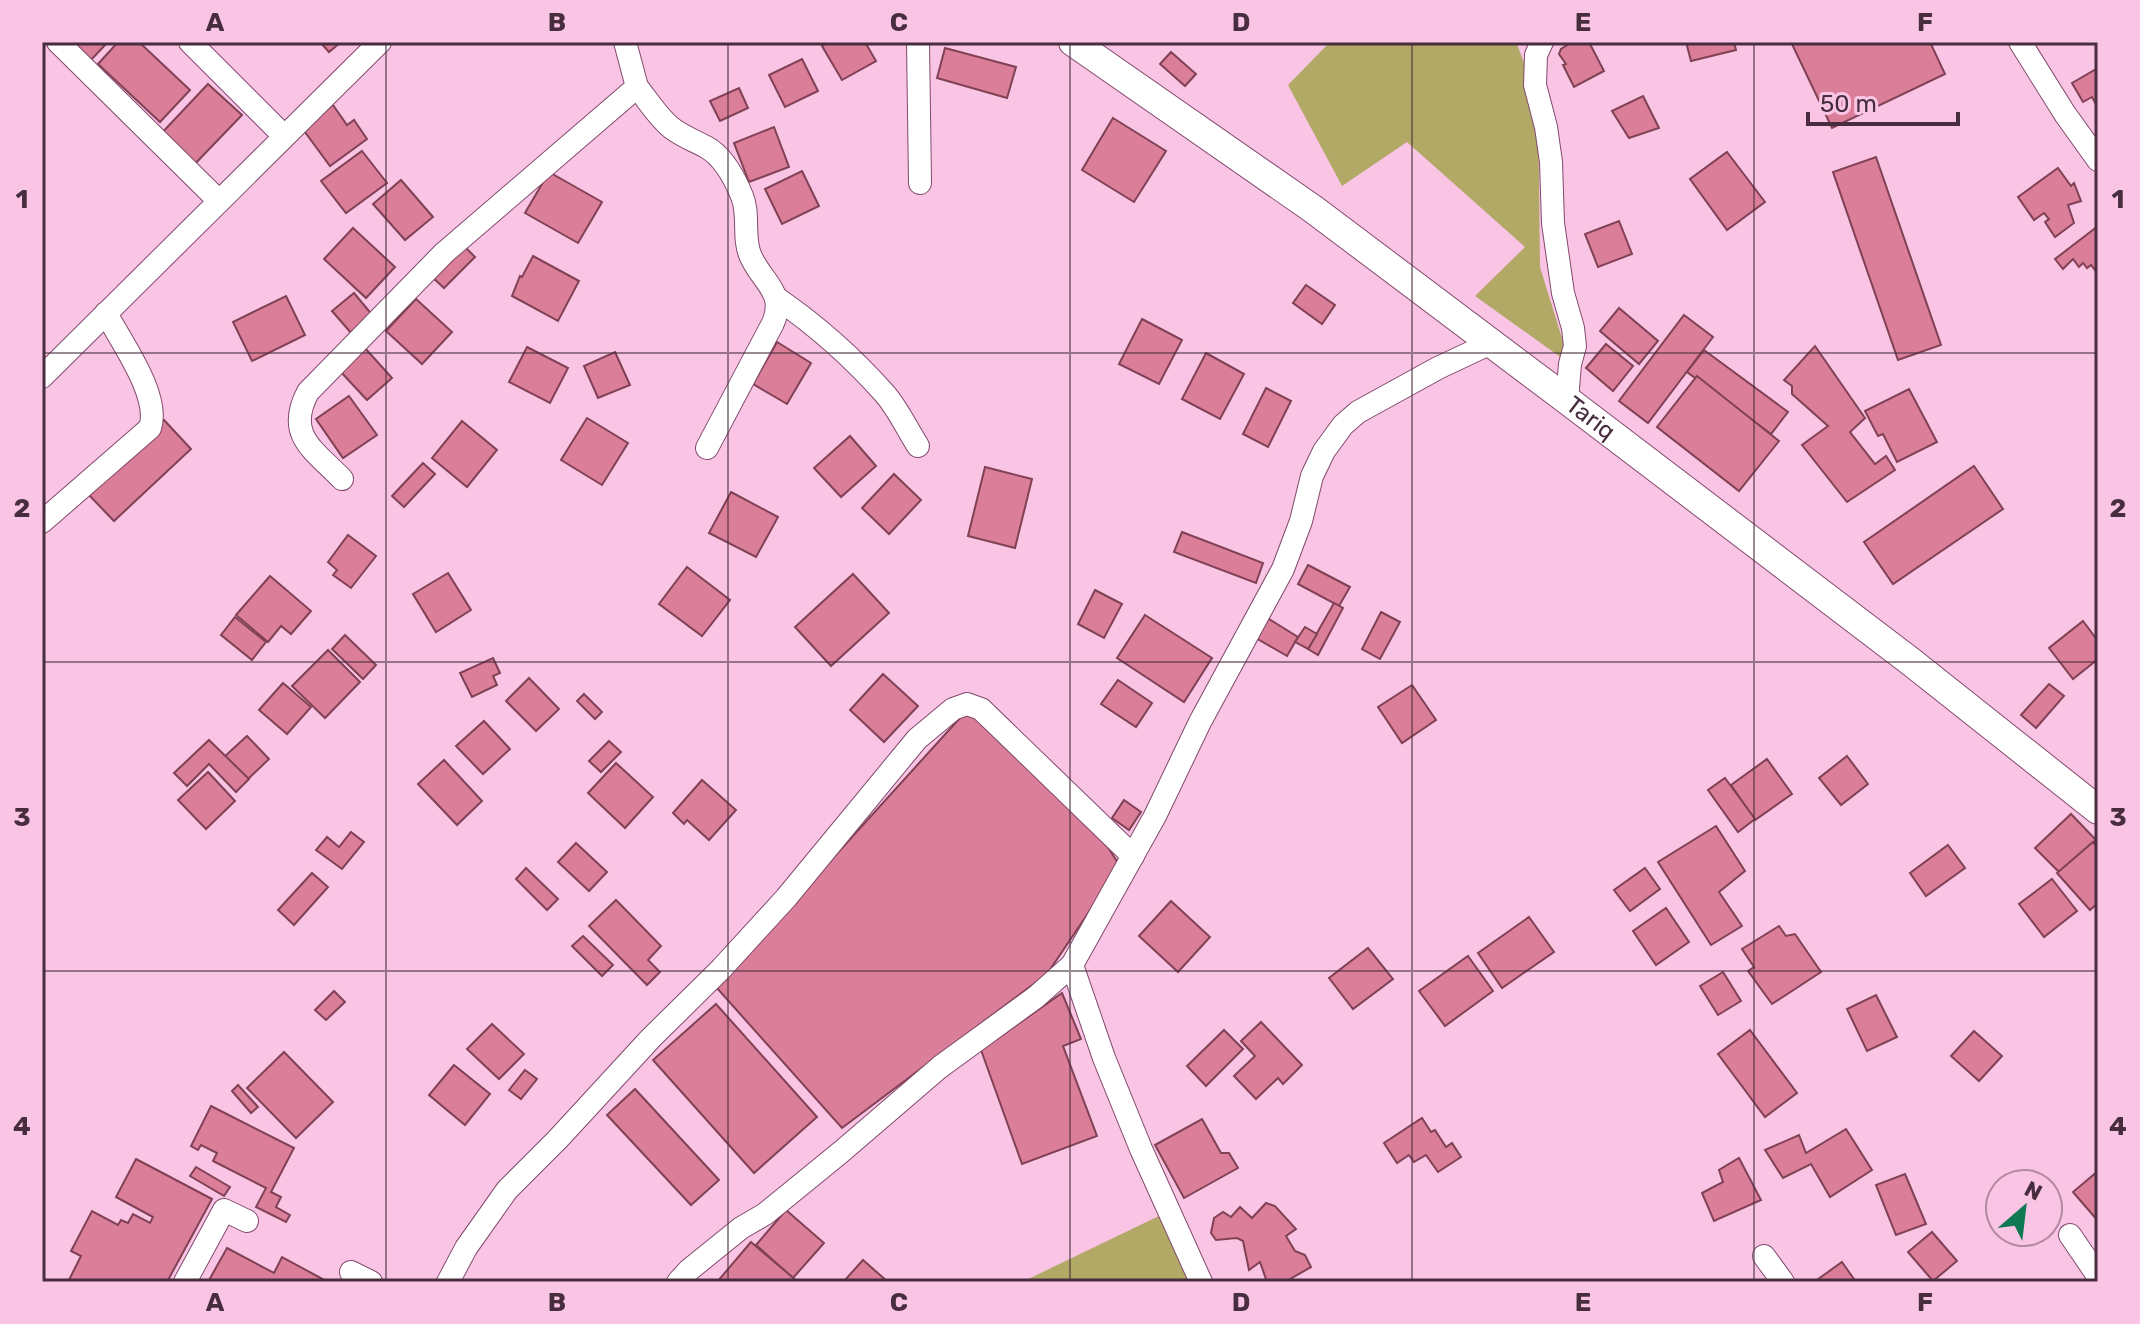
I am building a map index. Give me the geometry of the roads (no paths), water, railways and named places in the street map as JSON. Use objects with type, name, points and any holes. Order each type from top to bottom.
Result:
[{"type":"main road","name":"Tariq","points":[[1073,42],[1313,209],[1910,661],[2098,810]]},
{"type":"street","points":[[58,42],[219,201]]},
{"type":"street","points":[[190,42],[284,136]]},
{"type":"street","points":[[42,377],[380,42]]},
{"type":"street","points":[[625,42],[637,87],[670,127],[691,142],[706,147],[725,165],[744,199],[750,255],[778,299],[806,318],[845,352],[887,396],[918,446]]},
{"type":"street","points":[[918,42],[920,183]]},
{"type":"street","points":[[1542,42],[1536,55],[1535,85],[1546,127],[1551,162],[1553,223],[1563,293],[1575,346],[1567,400]]},
{"type":"street","points":[[2020,42],[2098,160]]},
{"type":"street","points":[[342,479],[304,440],[298,417],[308,392],[444,253],[637,87]]},
{"type":"street","points":[[707,448],[773,323],[778,311],[778,299]]},
{"type":"street","points":[[42,522],[150,428],[153,420],[151,398],[106,313]]},
{"type":"street","points":[[678,1282],[741,1228],[765,1214],[959,1053],[1036,997],[1072,965],[1133,856],[1200,722],[1283,569],[1312,476],[1324,451],[1343,425],[1358,412],[1489,344]]},
{"type":"street","points":[[448,1282],[466,1248],[507,1190],[721,969],[786,898],[917,739],[953,709],[967,704],[981,709],[1133,856]]},
{"type":"street","points":[[1072,965],[1131,1126],[1201,1282]]},
{"type":"street","points":[[185,1282],[224,1210],[247,1221]]},
{"type":"street","points":[[2070,1235],[2098,1276]]},
{"type":"street","points":[[1764,1256],[1783,1282]]}]
